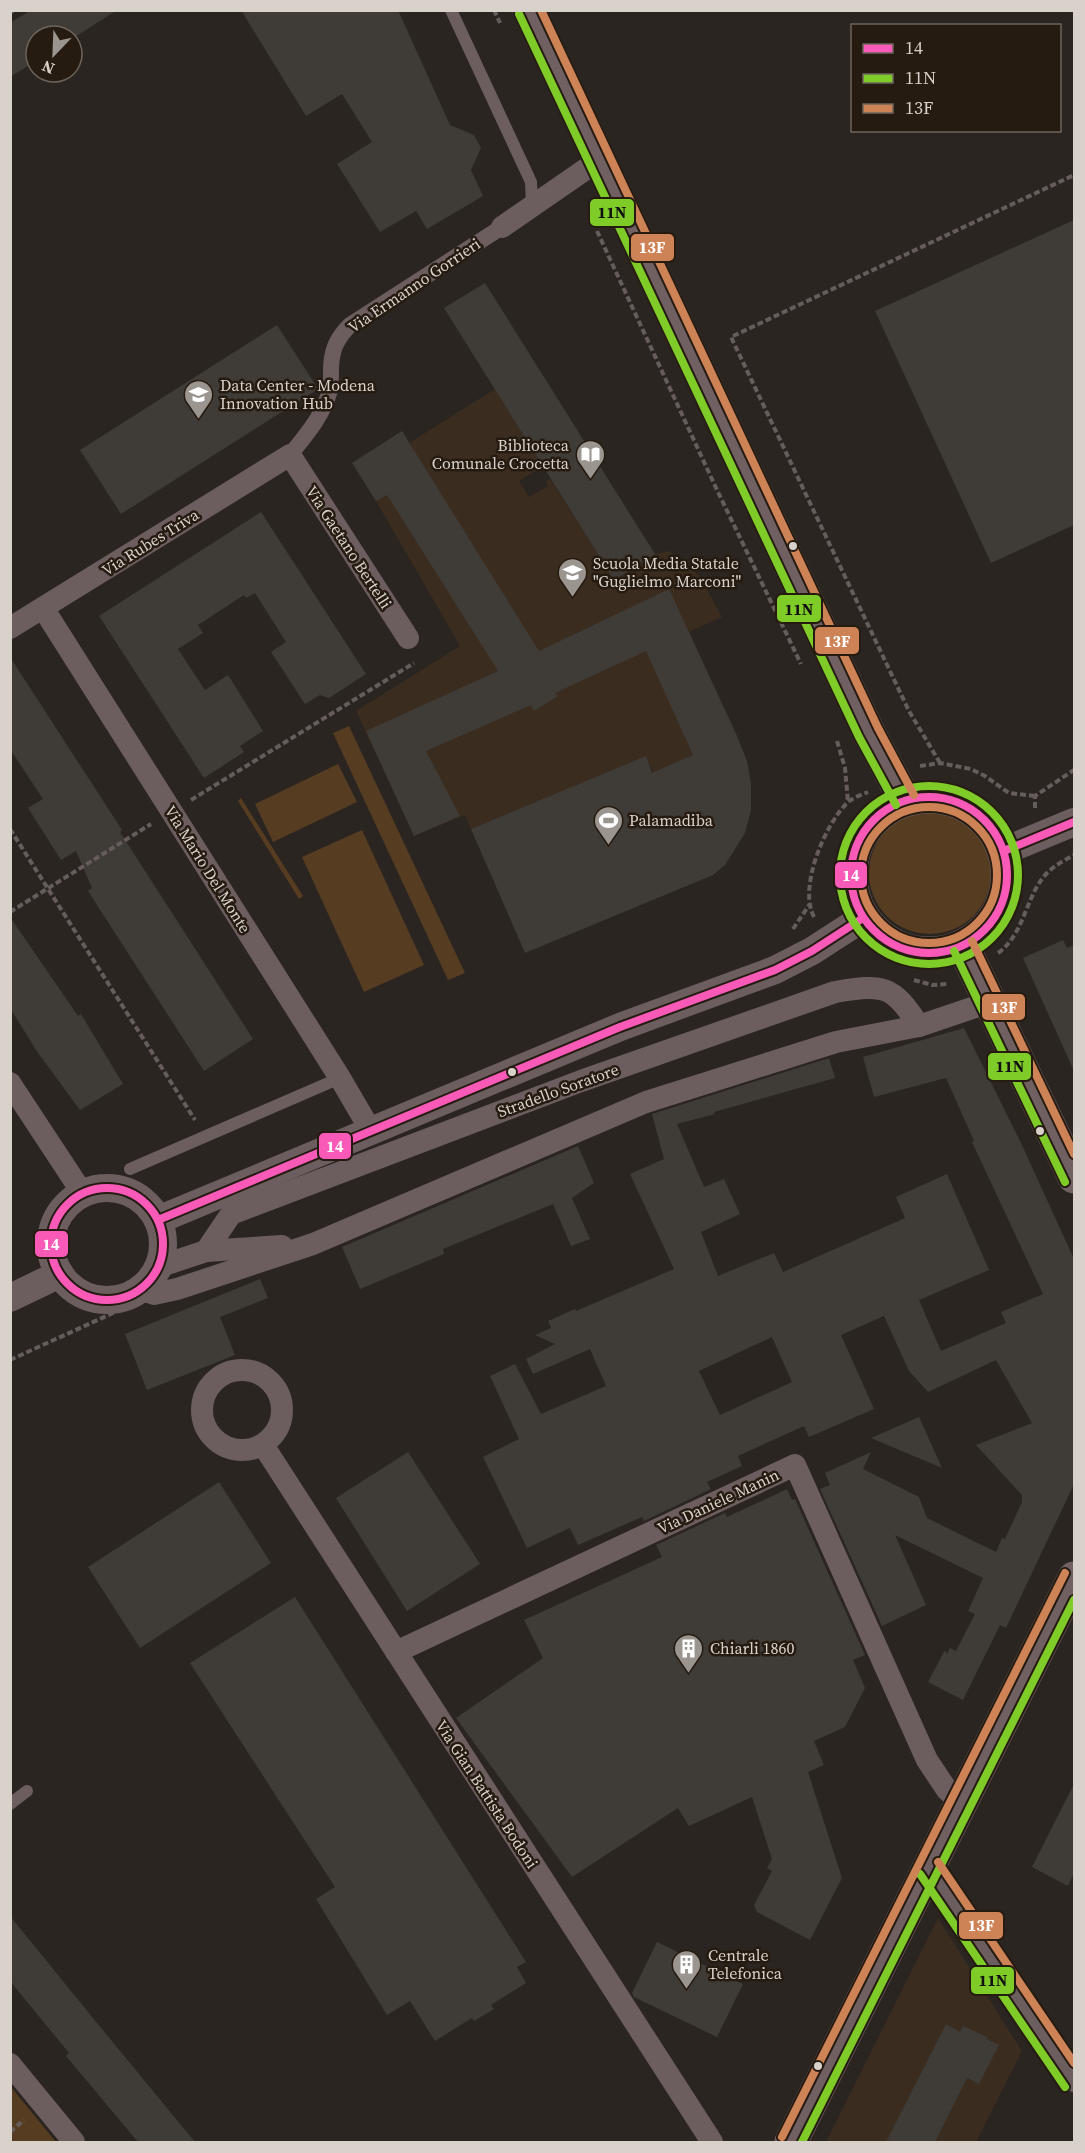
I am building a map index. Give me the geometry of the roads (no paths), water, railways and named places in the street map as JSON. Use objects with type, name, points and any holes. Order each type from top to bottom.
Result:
[{"type":"main road","points":[[529,10],[862,718],[899,789],[923,797],[958,802],[975,811],[1000,841],[1007,867],[1004,899],[968,958]]},
{"type":"main road","points":[[899,789],[887,808],[860,836],[853,855],[850,874],[852,893],[863,918],[873,930],[900,948],[916,953],[932,954],[948,951],[968,958],[1074,1177]]},
{"type":"main road","points":[[791,2142],[1074,1578]]},
{"type":"street","name":"Via Ermanno Gorrieri","points":[[290,455],[315,424],[324,407],[331,388],[331,359],[334,346],[340,335],[350,325],[502,227],[599,160]]},
{"type":"street","name":"Via Rubes Triva","points":[[10,628],[290,455]]},
{"type":"street","name":"Via Gaetano Bertelli","points":[[290,455],[408,638]]},
{"type":"street","name":"Via Mario Del Monte","points":[[43,608],[340,1077],[371,1131]]},
{"type":"street","points":[[1004,851],[1074,822]]},
{"type":"street","points":[[158,1220],[620,1027],[775,970],[828,941],[863,918]]},
{"type":"street","name":"Stradello Soratore","points":[[206,1251],[231,1214],[581,1080],[835,992],[858,988],[884,990],[896,995],[906,1005],[919,1026]]},
{"type":"street","points":[[151,1283],[177,1289],[313,1244],[646,1102],[837,1042],[919,1026],[990,1002]]},
{"type":"street","points":[[10,1083],[83,1194]]},
{"type":"street","points":[[151,1283],[162,1252],[163,1236],[158,1220],[149,1206],[136,1196],[121,1190],[105,1188],[75,1198],[63,1209],[55,1223],[51,1239],[52,1253],[60,1274],[74,1288],[100,1299],[128,1296],[151,1283],[206,1251],[313,1244]]},
{"type":"street","points":[[10,1298],[60,1274]]},
{"type":"street","name":"Via Gian Battista Bodoni","points":[[263,1445],[712,2142]]},
{"type":"street","name":"Via Daniele Manin","points":[[396,1652],[795,1465],[927,1760],[947,1790],[962,1803]]},
{"type":"street","points":[[929,1868],[1074,2080]]},
{"type":"street","points":[[10,2064],[74,2142]]},
{"type":"lane","points":[[451,10],[531,182],[532,206]]},
{"type":"lane","points":[[130,1169],[340,1077]]},
{"type":"lane","points":[[10,1804],[27,1791]]},
{"type":"place","name":"Data Center - Modena Innovation Hub","points":[[199,420]]},
{"type":"place","name":"Biblioteca Comunale Crocetta","points":[[590,480]]},
{"type":"place","name":"Scuola Media Statale \"Guglielmo Marconi\"","points":[[572,598]]},
{"type":"place","name":"Palamadiba","points":[[608,846]]},
{"type":"place","name":"Chiarli 1860","points":[[689,1674]]},
{"type":"place","name":"Centrale Telefonica","points":[[687,1990]]}]
